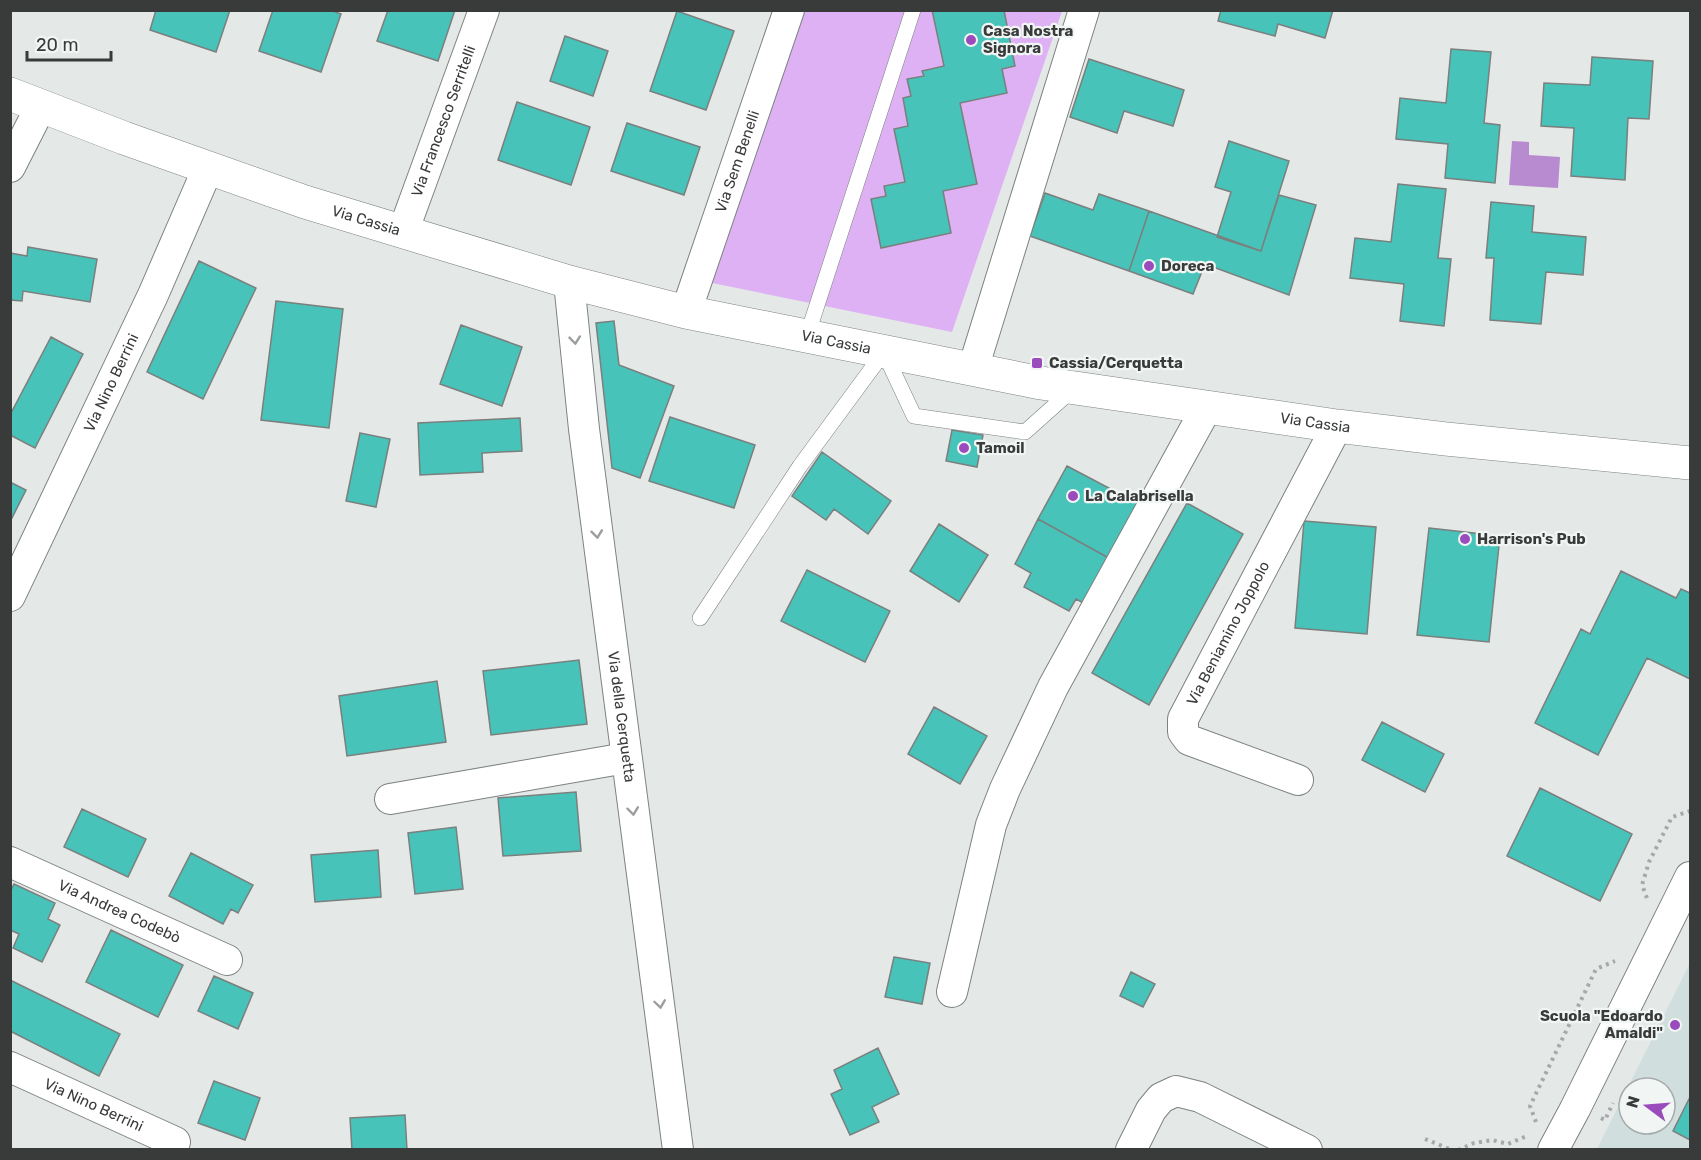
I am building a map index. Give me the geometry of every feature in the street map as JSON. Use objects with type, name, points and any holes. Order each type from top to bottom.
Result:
[{"type":"main road","name":"Via Cassia","points":[[10,94],[208,168],[403,232],[568,282],[686,312],[1074,388],[1337,426],[1690,463]]},
{"type":"street","name":"Via Francesco Serritelli","points":[[403,232],[484,10]]},
{"type":"street","points":[[973,369],[1084,10]]},
{"type":"street","name":"Via Sem Benelli","points":[[686,312],[785,12]]},
{"type":"street","points":[[10,167],[41,106]]},
{"type":"street","name":"Via Nino Berrini","points":[[10,596],[153,296],[208,168]]},
{"type":"street","name":"Via della Cerquetta","points":[[568,282],[584,429],[678,1149]]},
{"type":"street","points":[[952,992],[991,825],[1005,789],[1053,687],[1207,407]]},
{"type":"street","name":"Via Beniamino Joppolo","points":[[1298,780],[1189,740],[1183,732],[1183,719],[1337,426]]},
{"type":"street","points":[[390,799],[626,758]]},
{"type":"street","name":"Via Andrea Codebò","points":[[10,862],[227,960]]},
{"type":"street","points":[[1553,1149],[1690,877]]},
{"type":"street","name":"Via Nino Berrini","points":[[10,1067],[175,1142]]},
{"type":"street","points":[[1131,1149],[1151,1110],[1161,1098],[1176,1091],[1200,1097],[1307,1149]]},
{"type":"lane","points":[[807,336],[913,10]]},
{"type":"lane","points":[[700,618],[800,466],[884,352],[914,416],[1025,432],[1074,388]]},
{"type":"path","points":[[1642,907],[1647,897],[1642,885],[1649,862],[1672,817],[1690,811]]},
{"type":"path","points":[[1458,1149],[1492,1140],[1508,1144],[1539,1130],[1530,1106],[1575,1011],[1596,969],[1622,959]]},
{"type":"path","points":[[1425,1139],[1452,1149]]},
{"type":"shaded area","points":[[805,11],[932,11],[944,66],[923,71],[924,76],[908,79],[911,96],[903,98],[908,126],[894,129],[905,182],[885,186],[886,196],[871,199],[881,248],[951,233],[943,191],[977,184],[960,103],[1007,93],[1002,69],[1015,65],[1004,11],[1062,11],[952,332],[712,283]]},
{"type":"shaded area","points":[[1512,141],[1529,142],[1529,155],[1560,157],[1558,188],[1509,185]]},
{"type":"shaded area","name":"Scuola \"Edoardo Amaldi\"","points":[[1690,963],[1690,1149],[1597,1149],[1617,1109],[1617,1136],[1677,1136],[1677,1076],[1634,1076]]},
{"type":"building","points":[[156,10],[230,10],[216,52],[150,30]]},
{"type":"building","points":[[273,10],[330,10],[341,14],[321,72],[259,51]]},
{"type":"building","points":[[388,10],[455,10],[438,61],[377,41]]},
{"type":"building","points":[[932,10],[1004,10],[1015,66],[1002,69],[1007,93],[960,103],[977,184],[943,191],[951,233],[881,248],[871,199],[886,196],[884,186],[905,182],[894,129],[908,126],[903,98],[911,96],[907,79],[924,76],[922,71],[944,66]]},
{"type":"building","points":[[1221,10],[1333,10],[1325,38],[1278,24],[1275,36],[1218,21]]},
{"type":"building","points":[[677,11],[734,31],[706,110],[650,91]]},
{"type":"building","points":[[565,36],[608,51],[593,96],[550,81]]},
{"type":"building","points":[[1451,49],[1491,52],[1484,123],[1500,125],[1495,183],[1445,178],[1448,144],[1396,139],[1400,98],[1446,103]]},
{"type":"building","points":[[1592,57],[1653,61],[1649,119],[1628,118],[1625,180],[1571,176],[1574,128],[1541,126],[1544,83],[1590,85]]},
{"type":"building","points":[[1089,59],[1184,90],[1173,126],[1124,111],[1117,133],[1070,117]]},
{"type":"building","points":[[517,102],[590,127],[571,185],[498,160]]},
{"type":"building","points":[[627,123],[700,147],[684,195],[611,171]]},
{"type":"building","points":[[1229,141],[1289,161],[1261,251],[1217,237],[1231,192],[1215,187]]},
{"type":"building","points":[[1398,184],[1446,189],[1438,258],[1451,259],[1444,326],[1400,321],[1404,284],[1350,278],[1355,238],[1391,242]]},
{"type":"building","points":[[1045,193],[1093,210],[1099,194],[1149,211],[1129,271],[1030,236]]},
{"type":"building","points":[[1279,195],[1316,205],[1289,295],[1205,264],[1193,294],[1129,271],[1149,211],[1261,251]]},
{"type":"building","points":[[1491,202],[1534,206],[1532,232],[1586,237],[1583,275],[1546,272],[1541,324],[1490,320],[1494,258],[1486,258]]},
{"type":"building","points":[[28,247],[97,259],[90,302],[23,291],[22,301],[10,300],[10,253],[27,256]]},
{"type":"building","points":[[199,261],[256,288],[203,399],[147,372]]},
{"type":"building","points":[[276,301],[343,309],[329,428],[261,420]]},
{"type":"building","points":[[614,321],[619,365],[674,386],[640,478],[612,468],[596,323]]},
{"type":"building","points":[[461,325],[522,347],[502,406],[440,384]]},
{"type":"building","points":[[51,337],[83,354],[35,448],[10,435],[10,415]]},
{"type":"building","points":[[670,417],[755,445],[734,508],[649,481]]},
{"type":"building","points":[[520,418],[522,451],[482,453],[483,472],[420,475],[418,423]]},
{"type":"building","name":"Tamoil","points":[[952,430],[983,435],[977,467],[946,461]]},
{"type":"building","points":[[360,433],[390,439],[376,507],[346,501]]},
{"type":"building","points":[[822,452],[891,501],[868,534],[834,509],[826,520],[792,496]]},
{"type":"building","points":[[1067,466],[1145,507],[1116,562],[1038,519]]},
{"type":"building","points":[[10,482],[26,490],[10,522]]},
{"type":"building","points":[[1187,503],[1243,534],[1149,705],[1092,673]]},
{"type":"building","points":[[1038,519],[1116,562],[1091,607],[1076,599],[1069,611],[1024,587],[1031,573],[1015,564]]},
{"type":"building","points":[[1304,521],[1376,527],[1367,634],[1295,628]]},
{"type":"building","points":[[939,524],[988,555],[959,602],[910,571]]},
{"type":"building","points":[[1429,528],[1500,536],[1489,642],[1417,635]]},
{"type":"building","points":[[807,570],[890,611],[865,662],[781,621]]},
{"type":"building","points":[[1621,571],[1676,598],[1681,589],[1690,593],[1690,679],[1647,658],[1598,755],[1535,723],[1581,629],[1590,634]]},
{"type":"building","points":[[579,660],[587,724],[491,735],[483,671]]},
{"type":"building","points":[[437,681],[446,742],[347,756],[339,696]]},
{"type":"building","points":[[934,707],[987,736],[960,784],[908,754]]},
{"type":"building","points":[[1382,722],[1444,754],[1425,792],[1362,760]]},
{"type":"building","points":[[1540,788],[1632,834],[1600,901],[1507,856]]},
{"type":"building","points":[[576,792],[581,851],[503,856],[498,798]]},
{"type":"building","points":[[82,809],[146,839],[128,877],[64,847]]},
{"type":"building","points":[[456,827],[463,889],[415,894],[408,833]]},
{"type":"building","points":[[378,850],[381,897],[315,902],[311,855]]},
{"type":"building","points":[[191,853],[253,885],[238,913],[231,909],[223,924],[169,896]]},
{"type":"building","points":[[14,884],[55,903],[48,919],[60,925],[42,962],[13,948],[19,934],[10,930],[10,892]]},
{"type":"building","points":[[111,930],[183,965],[158,1017],[86,982]]},
{"type":"building","points":[[894,957],[930,963],[922,1004],[885,997]]},
{"type":"building","points":[[1131,972],[1155,984],[1143,1007],[1120,996]]},
{"type":"building","points":[[214,976],[253,993],[238,1029],[198,1011]]},
{"type":"building","points":[[10,980],[120,1034],[99,1076],[10,1031]]},
{"type":"building","points":[[878,1048],[899,1094],[872,1107],[879,1122],[850,1135],[831,1094],[842,1089],[834,1070]]},
{"type":"building","points":[[214,1081],[260,1098],[245,1140],[198,1123]]},
{"type":"building","points":[[1690,1097],[1690,1140],[1677,1133],[1677,1123]]},
{"type":"building","points":[[405,1115],[407,1150],[352,1150],[350,1118]]},
{"type":"place","name":"Casa Nostra Signora","points":[[971,40]]},
{"type":"place","name":"Doreca","points":[[1149,266]]},
{"type":"place","name":"Cassia/Cerquetta","points":[[1037,363]]},
{"type":"place","name":"Tamoil","points":[[964,448]]},
{"type":"place","name":"La Calabrisella","points":[[1073,496]]},
{"type":"place","name":"Harrison's Pub","points":[[1465,539]]},
{"type":"place","name":"Scuola \"Edoardo Amaldi\"","points":[[1675,1025]]}]
